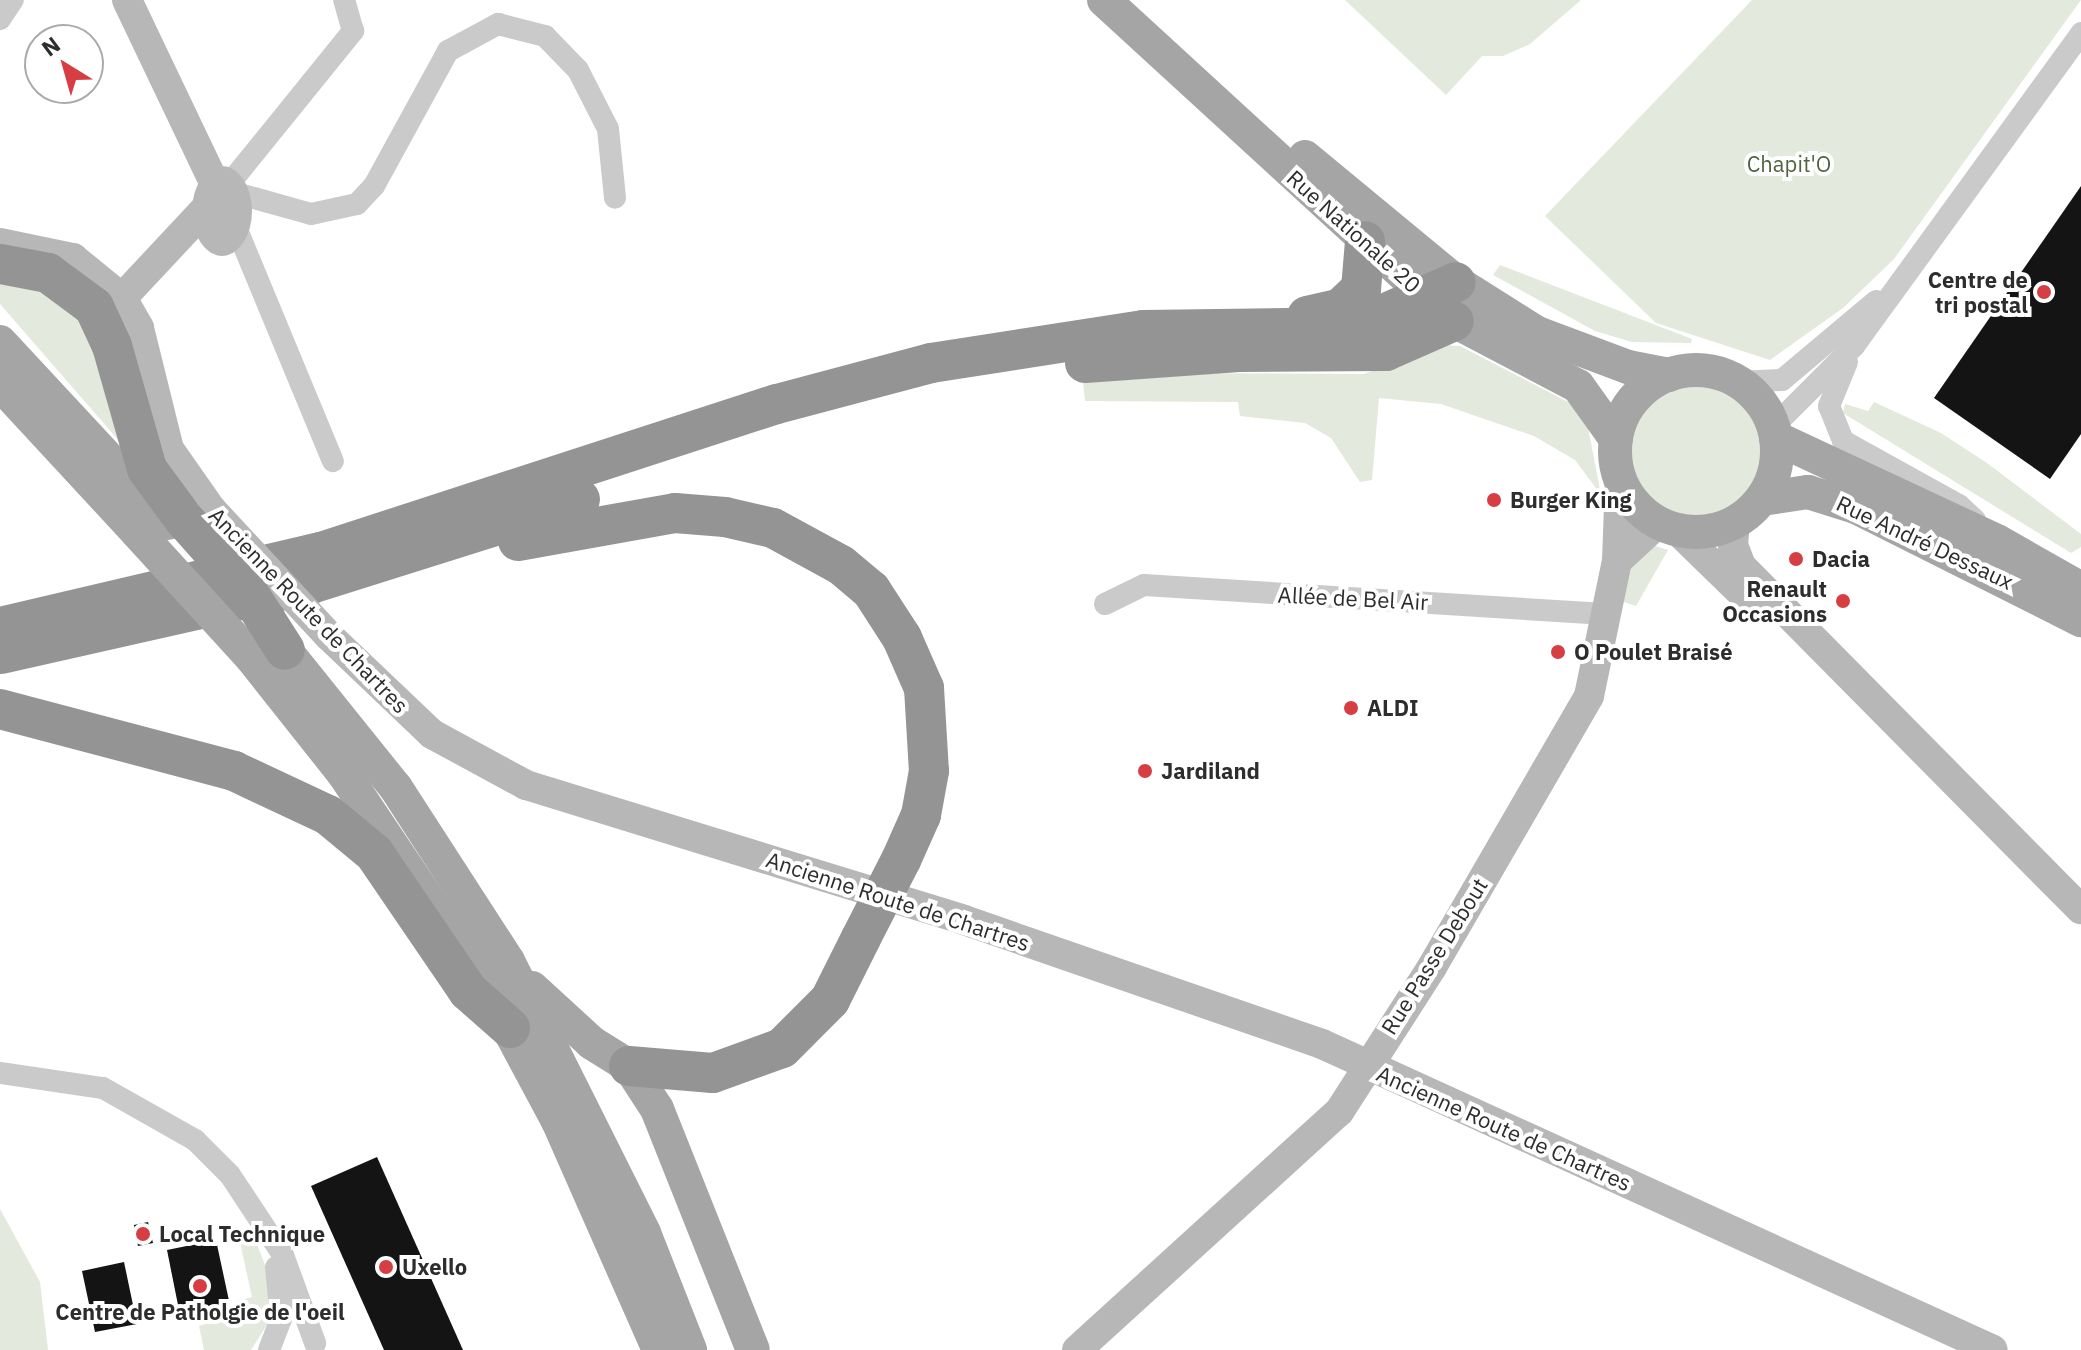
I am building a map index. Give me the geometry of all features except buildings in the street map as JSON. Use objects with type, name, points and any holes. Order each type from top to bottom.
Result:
[{"type":"highway","points":[[1260,325],[1341,308],[1355,297],[1364,284],[1365,241]]},
{"type":"highway","points":[[0,264],[48,273],[94,307],[112,346],[147,469],[175,520],[246,589],[268,654]]},
{"type":"highway","points":[[0,627],[321,552],[885,374],[1040,343],[1143,330],[1260,325],[1354,327],[1440,288]]},
{"type":"highway","points":[[0,654],[179,617],[463,539],[816,420],[945,387],[1101,361],[1386,351],[1454,321]]},
{"type":"highway","points":[[463,539],[507,543],[687,514],[773,528],[841,565],[871,590],[902,638],[924,688],[929,771],[921,815],[830,1000],[782,1048],[713,1073],[629,1066]]},
{"type":"highway","points":[[0,709],[234,771],[328,815],[374,853],[468,991],[510,1028]]},
{"type":"main road","points":[[122,298],[223,194],[127,0]]},
{"type":"main road","name":"Rue Nationale 20","points":[[1104,0],[1365,241],[1440,288],[1537,333],[1585,354],[1669,375]]},
{"type":"main road","name":"Rue Nationale 20","points":[[1136,0],[1440,288],[1454,321],[1578,386],[1616,439]]},
{"type":"main road","name":"Ancienne Route de Chartres","points":[[0,243],[73,258],[122,298],[139,328],[169,449],[175,520],[329,636],[432,734],[526,785],[964,920],[1322,1044],[1364,1066],[1993,1350]]},
{"type":"main road","points":[[0,342],[175,520]]},
{"type":"main road","points":[[1617,561],[1668,526],[1735,522],[1762,499],[1775,470],[1775,432],[1760,401],[1738,382],[1693,370],[1669,375],[1640,393],[1616,439],[1620,480],[1639,509],[1668,526],[1790,639],[1874,696]]},
{"type":"main road","points":[[0,384],[175,520]]},
{"type":"main road","name":"Rue André Dessaux","points":[[1775,432],[1997,541],[2081,589]]},
{"type":"main road","name":"Rue Passe Debout","points":[[1077,1350],[1323,1128],[1432,967],[1589,696],[1617,561],[1620,480]]},
{"type":"main road","name":"Rue André Dessaux","points":[[1762,499],[1808,492],[1856,507],[2081,620]]},
{"type":"main road","points":[[1735,522],[1733,545],[1741,566],[1874,696],[2081,909]]},
{"type":"main road","points":[[268,654],[396,788],[508,961],[644,1233],[690,1350]]},
{"type":"main road","points":[[268,654],[510,1028],[604,1217],[659,1350]]},
{"type":"main road","points":[[508,961],[557,1015],[629,1066],[682,1164],[753,1350]]},
{"type":"main road","points":[[604,1217],[606,1267],[639,1350]]},
{"type":"street","points":[[0,19],[13,0]]},
{"type":"street","points":[[223,194],[353,31],[344,0]]},
{"type":"street","points":[[223,194],[311,214],[357,204],[374,186],[448,51],[498,24],[545,36],[578,70],[608,129],[615,198]]},
{"type":"street","points":[[1775,432],[1854,346],[2081,33]]},
{"type":"street","points":[[223,194],[333,461]]},
{"type":"street","points":[[1738,382],[1782,380],[1899,282]]},
{"type":"street","points":[[1854,346],[1831,393],[1835,430],[1849,446],[1959,505],[1997,541]]},
{"type":"street","name":"Allée de Bel Air","points":[[1105,604],[1144,585],[1605,614]]},
{"type":"street","points":[[0,1073],[75,1080],[159,1116],[230,1175],[275,1246],[322,1346]]},
{"type":"street","points":[[270,1350],[282,1303],[275,1246]]},
{"type":"street","points":[[270,1350],[289,1341],[322,1346]]},
{"type":"green space","points":[[1345,0],[1581,0],[1530,44],[1503,56],[1482,56],[1446,95]]},
{"type":"green space","name":"Chapit'O","points":[[1752,0],[2081,0],[1894,259],[1843,308],[1770,360],[1656,323],[1545,216]]},
{"type":"green space","points":[[1500,265],[1692,339],[1691,343],[1632,342],[1595,331],[1493,275]]},
{"type":"green space","points":[[0,279],[69,296],[104,352],[120,442],[0,304]]},
{"type":"green space","points":[[1445,345],[1460,346],[1572,404],[1588,427],[1601,495],[1575,460],[1534,436],[1441,404],[1379,398],[1372,480],[1360,482],[1331,438],[1305,423],[1240,416],[1238,402],[1085,401],[1083,381],[1137,373],[1364,374]]},
{"type":"green space","points":[[1697,383],[1722,388],[1744,403],[1759,425],[1764,450],[1759,475],[1744,497],[1722,512],[1697,517],[1672,512],[1650,497],[1635,475],[1630,450],[1635,425],[1650,403],[1672,388]]},
{"type":"green space","points":[[1874,402],[1941,433],[1987,463],[2081,534],[2081,547],[2071,553],[1843,413],[1845,404],[1868,411]]},
{"type":"green space","points":[[1649,544],[1668,550],[1636,606],[1621,601],[1628,565]]},
{"type":"green space","points":[[0,1209],[40,1282],[48,1350],[0,1350]]},
{"type":"green space","points":[[253,1235],[266,1267],[271,1318],[251,1350],[204,1350],[199,1326],[240,1314],[237,1301],[252,1297],[239,1238]]},
{"type":"place","name":"Centre de tri postal","points":[[2044,292]]},
{"type":"place","name":"Burger King","points":[[1494,500]]},
{"type":"place","name":"Dacia","points":[[1796,559]]},
{"type":"place","name":"Renault Occasions","points":[[1843,601]]},
{"type":"place","name":"O Poulet Braisé","points":[[1558,652]]},
{"type":"place","name":"ALDI","points":[[1351,708]]},
{"type":"place","name":"Jardiland","points":[[1145,771]]},
{"type":"place","name":"Local Technique","points":[[143,1234]]},
{"type":"place","name":"Uxello","points":[[386,1267]]},
{"type":"place","name":"Centre de Patholgie de l'oeil","points":[[200,1286]]}]
